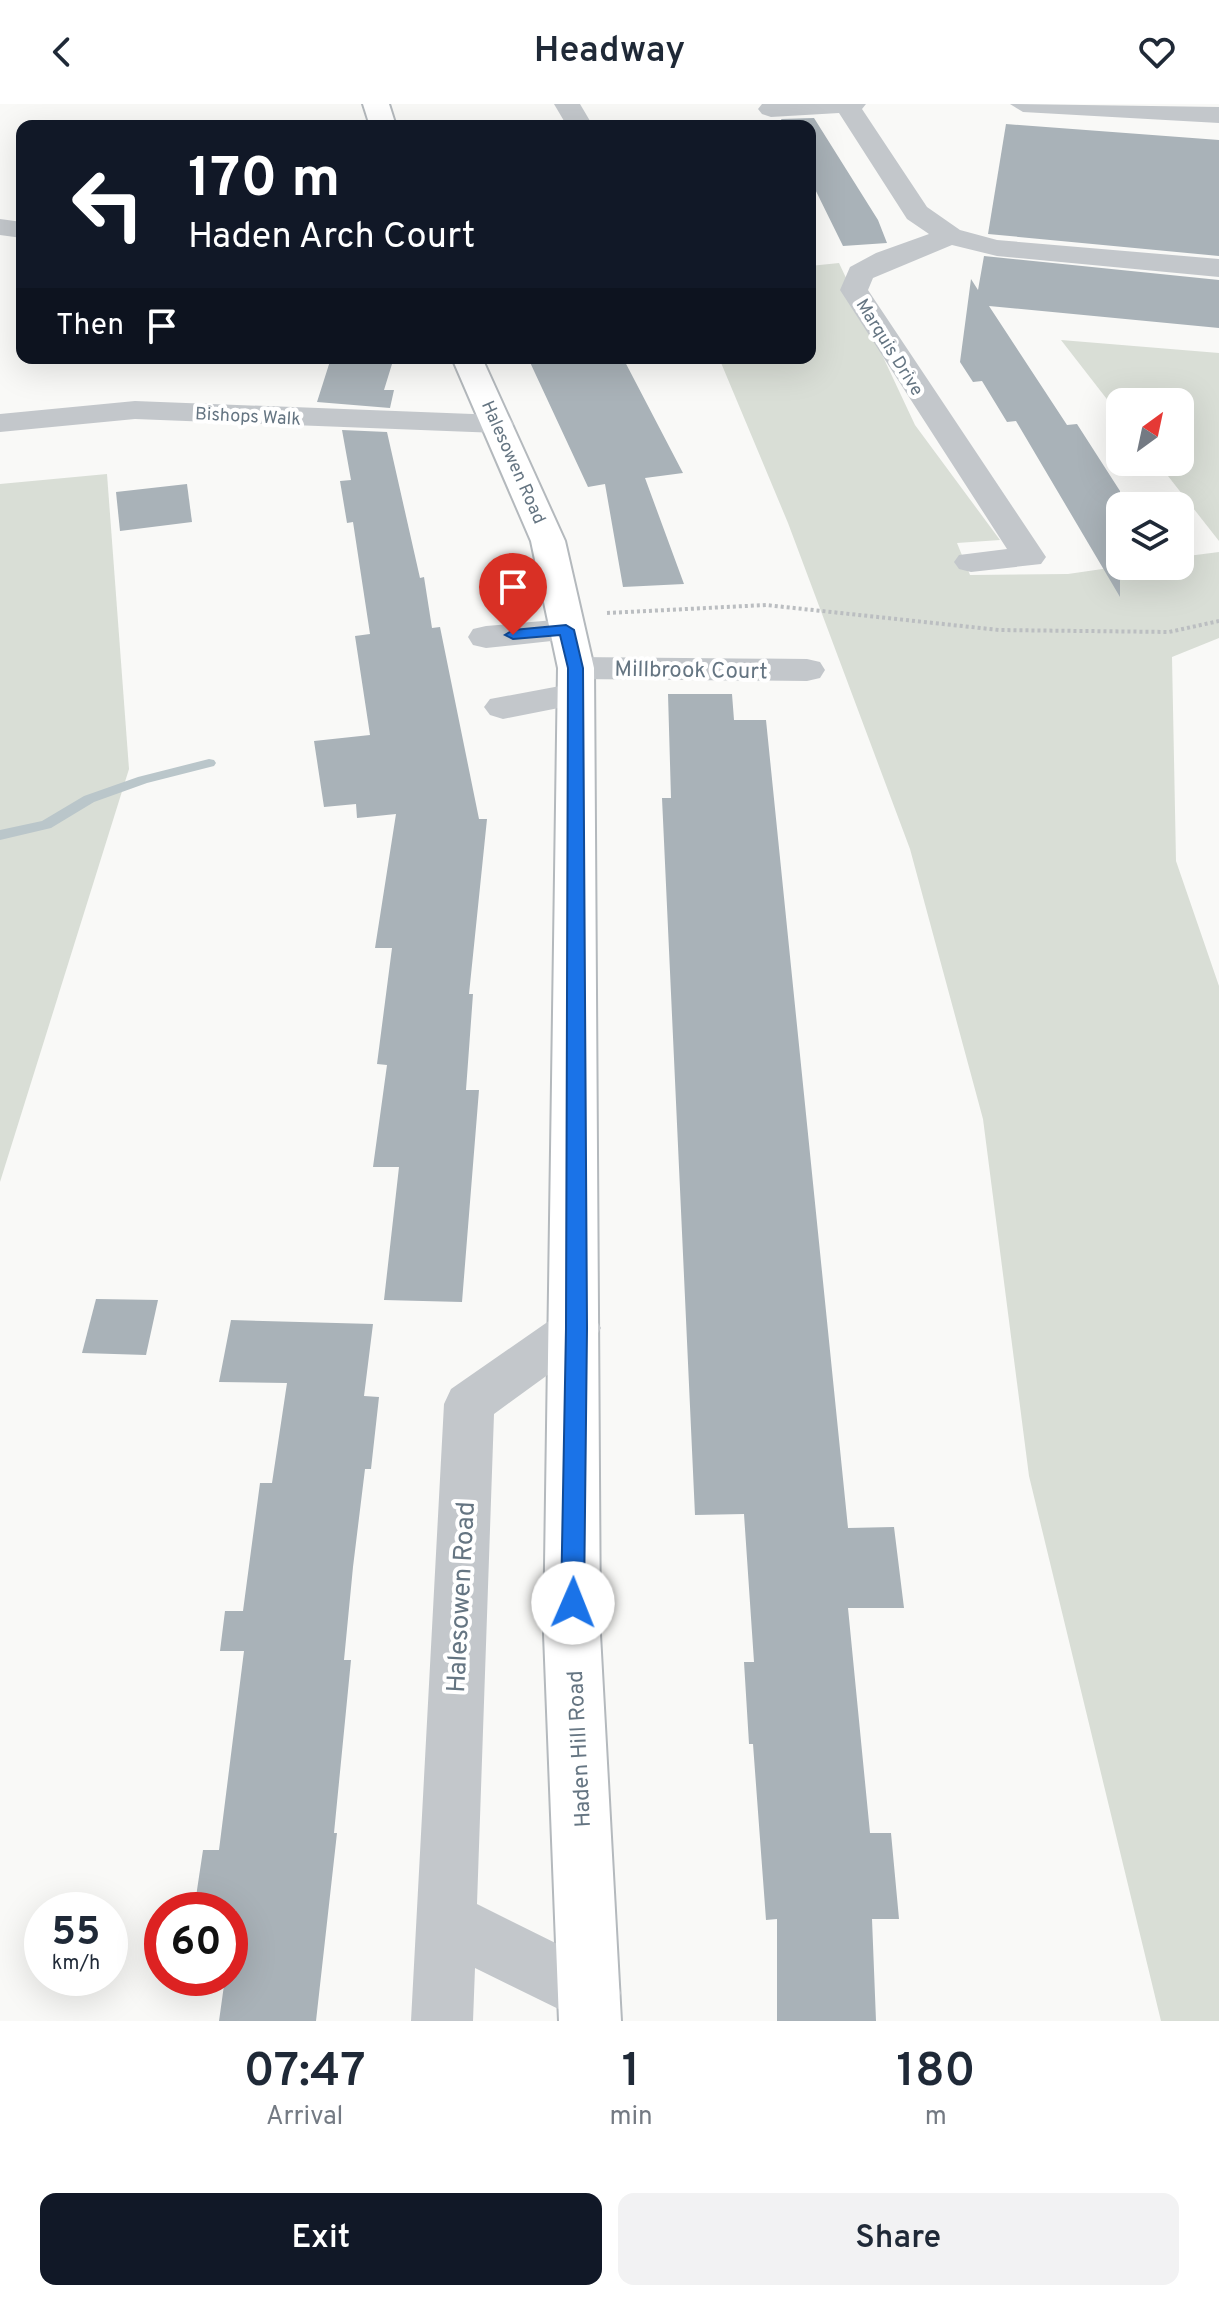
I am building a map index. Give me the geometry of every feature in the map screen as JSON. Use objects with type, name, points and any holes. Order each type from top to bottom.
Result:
[{"type":"main road","name":"Halesowen Road","points":[[470,364],[548,541],[571,651]]},
{"type":"main road","name":"Haden Hill Road","points":[[571,651],[576,1328],[572,1634],[590,2007]]},
{"type":"street","points":[[771,109],[853,104]]},
{"type":"street","points":[[1023,104],[1219,115]]},
{"type":"street","points":[[846,105],[917,213],[950,236],[997,248],[1219,268]]},
{"type":"street","name":"Marquis Drive","points":[[950,236],[886,259],[860,273],[854,290],[1029,557],[971,562]]},
{"type":"street","name":"Bishops Walk","points":[[0,423],[78,413],[135,410],[498,424]]},
{"type":"street","points":[[486,637],[571,651]]},
{"type":"street","points":[[503,707],[571,651]]},
{"type":"street","name":"Millbrook Court","points":[[571,651],[807,670]]},
{"type":"street","name":"Halesowen Road","points":[[442,2021],[469,1404],[576,1328]]},
{"type":"street","points":[[446,1921],[590,2007]]},
{"type":"path","points":[[571,651],[766,605],[999,630],[1169,632],[1219,621]]},
{"type":"shaded area","points":[[839,263],[915,425],[1000,540],[957,543],[970,575],[1068,574],[1106,568],[1106,580],[1194,580],[1194,555],[1219,552],[1219,638],[1172,657],[1176,861],[1219,986],[1219,2021],[1161,2021],[1029,1476],[983,1119],[910,849],[788,523],[722,364],[816,364],[816,265]]},
{"type":"shaded area","points":[[1061,340],[1219,353],[1219,541],[1194,509],[1194,492],[1181,492],[1168,476],[1194,476],[1194,388],[1106,388],[1106,398]]},
{"type":"shaded area","points":[[107,474],[129,769],[0,1182],[0,484]]},
{"type":"building","points":[[814,118],[815,120],[781,120]]},
{"type":"building","points":[[816,121],[878,220],[887,243],[843,246],[816,191]]},
{"type":"building","points":[[1006,124],[1219,140],[1219,256],[988,234]]},
{"type":"building","points":[[984,256],[1219,280],[1219,328],[989,306],[1067,425],[1077,424],[1106,469],[1106,476],[1110,476],[1120,491],[1106,492],[1106,573],[1016,421],[1007,422],[982,381],[973,382],[960,362],[971,279],[978,290]]},
{"type":"building","points":[[329,364],[392,364],[384,390],[394,390],[390,408],[317,402]]},
{"type":"building","points":[[531,364],[626,364],[683,473],[645,478],[684,584],[623,587],[605,484],[588,487]]},
{"type":"building","points":[[342,430],[387,432],[420,578],[424,577],[432,628],[440,627],[479,819],[487,819],[469,994],[473,994],[466,1090],[479,1090],[462,1302],[384,1300],[399,1167],[373,1167],[387,1065],[377,1064],[392,948],[375,948],[396,814],[357,818],[356,804],[324,807],[314,741],[370,735],[355,636],[370,634],[353,522],[347,523],[340,481],[351,480]]},
{"type":"building","points":[[187,484],[192,522],[120,531],[116,492]]},
{"type":"building","points":[[1110,580],[1120,580],[1120,597]]},
{"type":"building","points":[[668,694],[732,694],[734,720],[766,720],[848,1528],[894,1527],[904,1608],[848,1608],[870,1833],[891,1833],[899,1919],[872,1919],[876,2021],[777,2021],[777,1919],[766,1920],[753,1744],[749,1744],[744,1662],[754,1662],[744,1514],[695,1515],[662,798],[671,798]]},
{"type":"building","points":[[96,1299],[158,1300],[146,1355],[82,1353]]},
{"type":"building","points":[[231,1320],[373,1324],[364,1396],[379,1397],[371,1469],[365,1469],[353,1567],[344,1660],[351,1660],[334,1833],[337,1833],[316,2021],[219,2021],[222,1996],[248,1996],[248,1892],[197,1892],[203,1850],[219,1850],[244,1651],[220,1651],[225,1611],[243,1611],[260,1483],[272,1483],[287,1383],[219,1382]]},
{"type":"waterway","points":[[0,835],[46,825],[89,799],[143,780],[209,763]]},
{"type":"route","points":[[513,635],[566,630],[576,668],[573,1603]]}]
